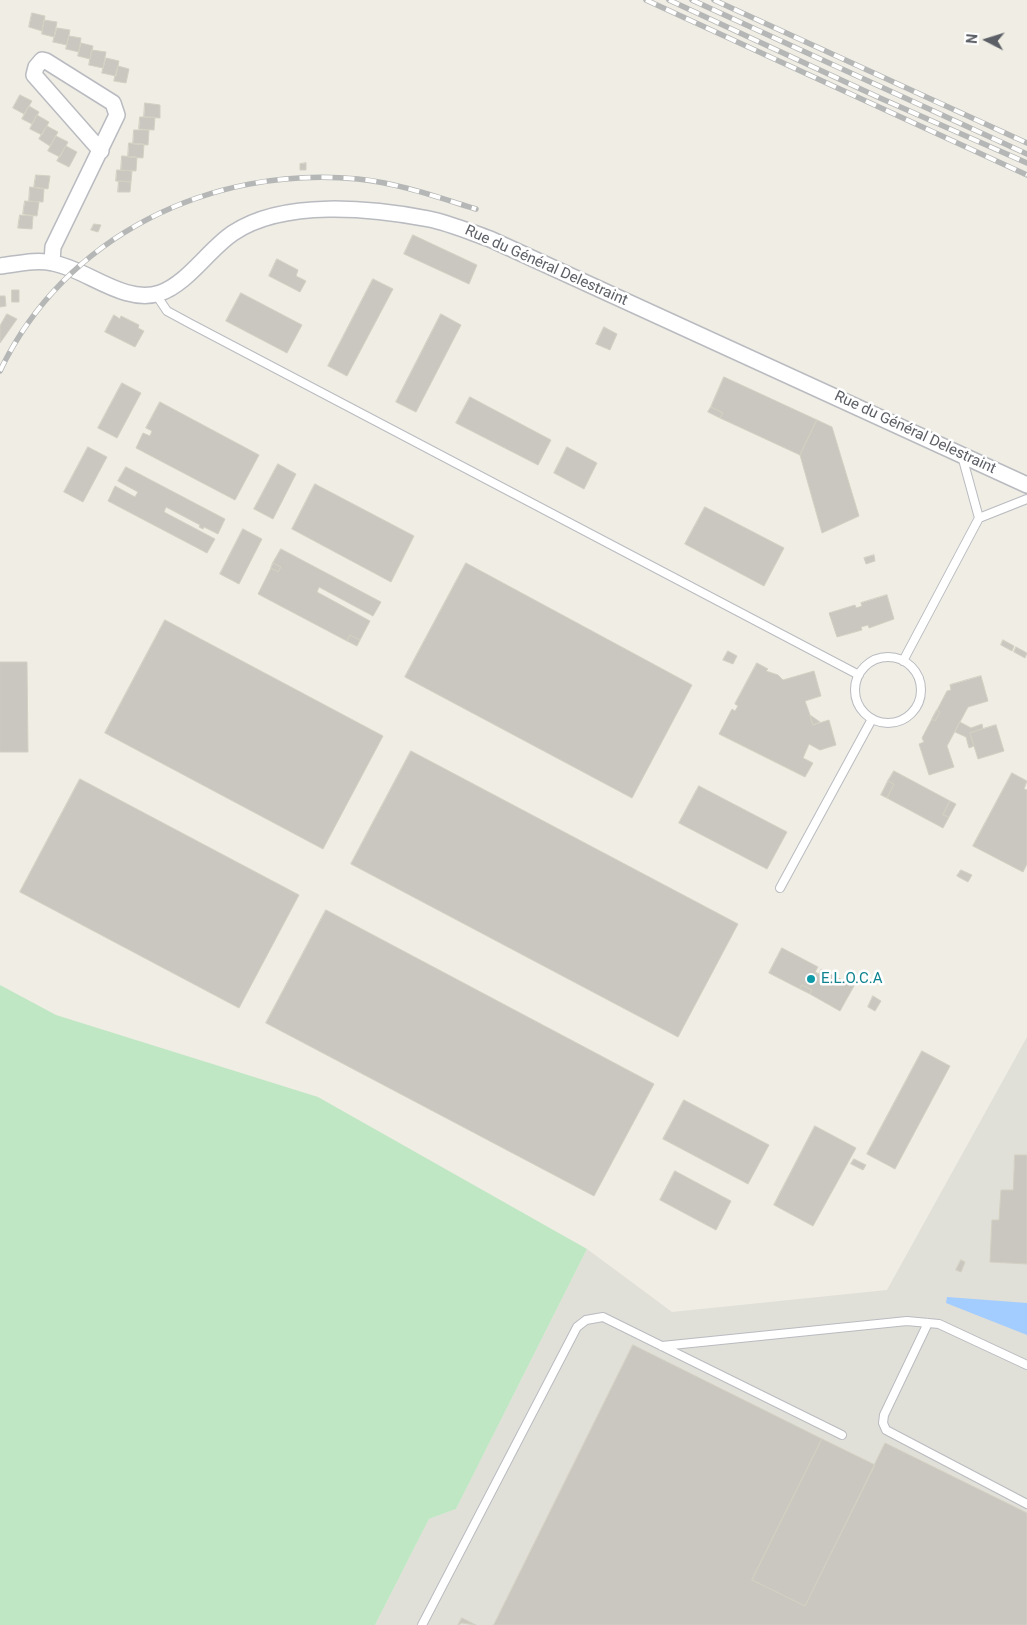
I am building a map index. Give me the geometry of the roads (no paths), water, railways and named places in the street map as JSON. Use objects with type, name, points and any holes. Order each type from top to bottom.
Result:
[{"type":"street","points":[[52,262],[53,247],[102,151],[117,115],[113,102],[42,60],[36,66],[34,75],[102,151]]},
{"type":"street","name":"Rue du Général Delestraint","points":[[0,266],[52,262],[74,269],[128,293],[155,293],[172,286],[234,233],[274,216],[319,210],[370,210],[430,219],[490,239],[1027,485]]},
{"type":"lane","points":[[155,293],[167,310],[191,324],[859,675]]},
{"type":"lane","points":[[961,455],[979,518]]},
{"type":"lane","points":[[903,661],[979,518],[1027,499]]},
{"type":"lane","points":[[886,657],[903,661],[916,674],[920,683],[919,702],[908,716],[899,721],[881,722],[872,719],[864,713],[857,700],[856,684],[859,675],[870,662],[878,659],[886,657]]},
{"type":"lane","points":[[780,888],[872,719]]},
{"type":"lane","points":[[422,1625],[577,1327],[586,1320],[603,1317],[842,1435]]},
{"type":"lane","points":[[661,1346],[907,1321],[939,1324],[1027,1365]]},
{"type":"lane","points":[[928,1323],[884,1415],[883,1423],[886,1430],[1027,1504]]},
{"type":"water","points":[[947,1297],[1027,1303],[1027,1335],[946,1303]]},
{"type":"railway","points":[[646,0],[1027,175]]},
{"type":"railway","points":[[669,0],[880,98],[1027,163]]},
{"type":"railway","points":[[692,0],[1027,154]]},
{"type":"railway","points":[[714,0],[1027,143]]},
{"type":"railway","points":[[0,371],[28,323],[62,282],[103,247],[148,219],[197,198],[249,184],[303,178],[358,179],[403,187],[476,209]]},
{"type":"place","name":"E.L.O.C.A","points":[[811,979]]}]
